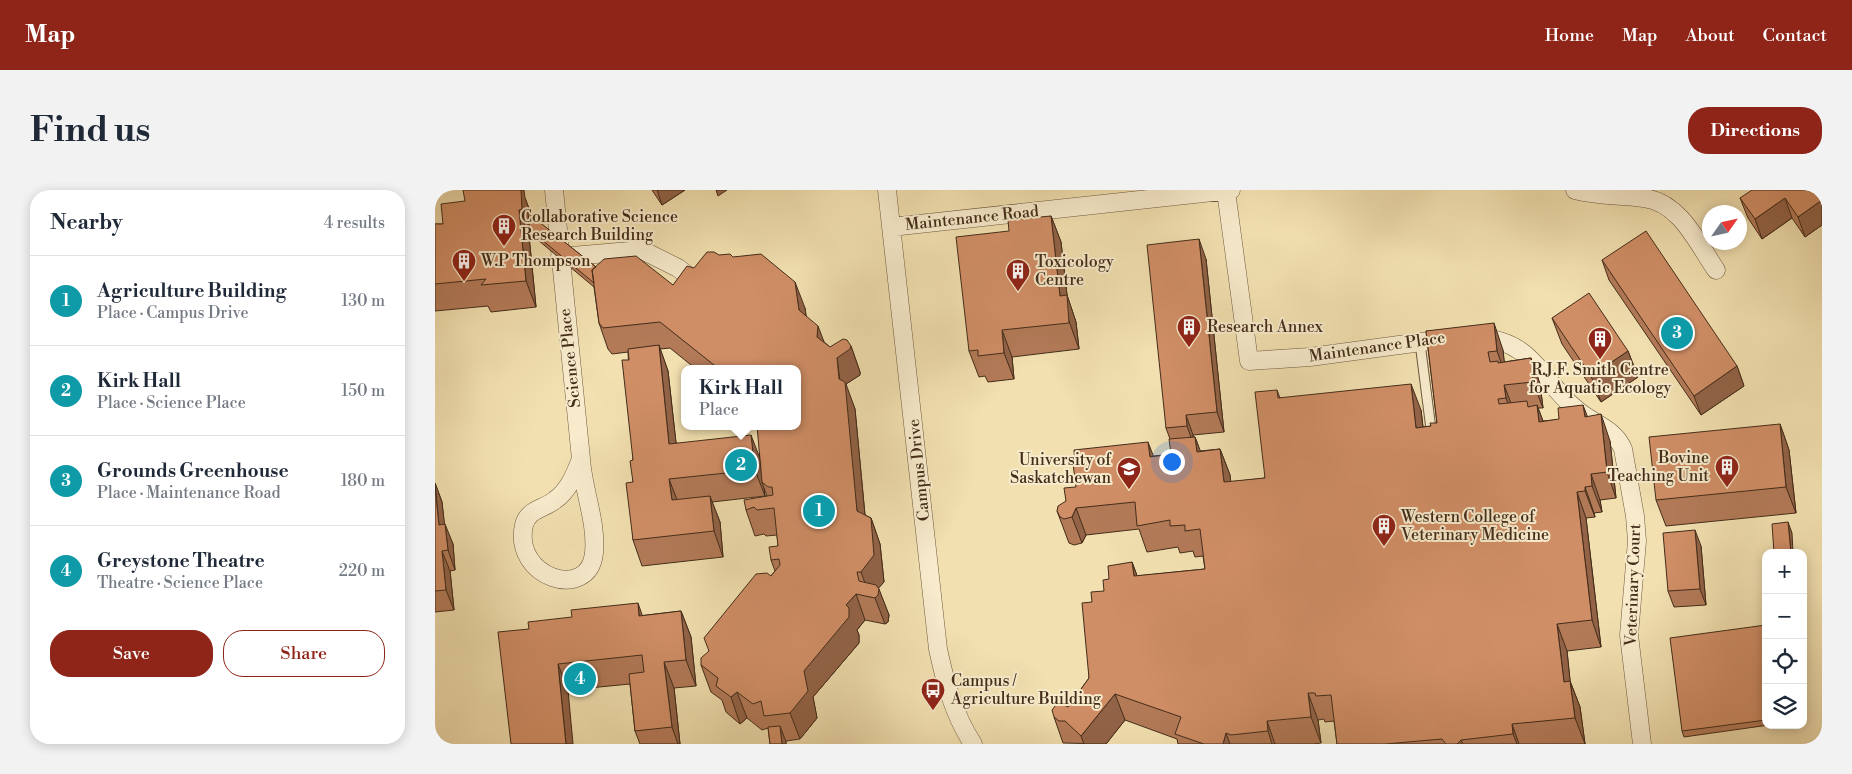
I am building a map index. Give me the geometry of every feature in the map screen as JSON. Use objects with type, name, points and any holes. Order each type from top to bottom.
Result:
[{"type":"street","name":"Science Place","points":[[554,190],[581,459],[594,538],[592,564],[582,575],[566,580],[557,580],[540,572],[526,556],[524,526],[528,516],[555,501],[573,480],[581,459]]},
{"type":"street","name":"Campus Drive","points":[[887,190],[938,649],[947,689],[959,720],[973,744]]},
{"type":"street","points":[[1575,190],[1588,194],[1645,198],[1669,206],[1683,222],[1716,270]]},
{"type":"street","name":"Maintenance Road","points":[[891,227],[932,221],[988,217],[1229,191]]},
{"type":"street","name":"Maintenance Place","points":[[1229,191],[1249,360],[1302,358],[1421,343],[1453,337],[1479,336],[1501,340],[1537,364],[1563,399],[1587,418],[1619,438],[1623,449],[1635,516]]},
{"type":"street","points":[[560,257],[642,250],[677,268],[706,289]]},
{"type":"street","points":[[555,501],[567,500],[579,503],[589,510]]},
{"type":"street","name":"Veterinary Court","points":[[1635,516],[1637,541],[1629,635],[1642,744]]},
{"type":"lane","points":[[1421,343],[1433,443]]},
{"type":"building","points":[[463,190],[521,190],[522,209],[519,210],[526,281],[481,285],[486,279],[435,284],[435,224],[443,224],[441,204],[465,201]]},
{"type":"building","points":[[1752,190],[1822,190],[1822,200],[1798,217],[1785,198],[1755,219],[1747,205],[1740,198]]},
{"type":"building","points":[[528,213],[596,267],[592,270],[594,283],[530,230]]},
{"type":"building","name":"Toxicology Centre","points":[[1051,216],[1060,296],[1067,295],[1069,323],[1002,330],[1004,353],[978,356],[978,350],[969,351],[956,237],[1009,231],[1008,220]]},
{"type":"building","points":[[1646,231],[1737,366],[1694,396],[1602,260]]},
{"type":"building","name":"Research Annex","points":[[1199,239],[1217,412],[1186,415],[1187,426],[1166,428],[1147,245]]},
{"type":"building","points":[[707,252],[714,252],[719,255],[730,254],[733,257],[761,254],[795,282],[799,310],[818,326],[817,337],[830,347],[843,339],[847,340],[851,346],[850,349],[837,358],[839,379],[845,382],[857,511],[871,518],[874,555],[861,572],[857,572],[859,581],[876,585],[879,589],[878,595],[875,598],[856,594],[846,605],[849,608],[849,617],[804,671],[808,691],[790,713],[764,716],[761,701],[753,704],[737,692],[731,697],[716,686],[718,678],[701,665],[701,658],[709,651],[704,638],[756,574],[767,573],[771,576],[780,565],[779,559],[771,560],[769,547],[778,546],[774,508],[757,510],[754,507],[746,510],[744,500],[773,495],[772,487],[768,487],[762,482],[757,430],[801,430],[801,365],[714,365],[660,322],[603,328],[599,323],[592,270],[604,259],[636,256],[673,285],[687,266],[694,268]]},
{"type":"building","points":[[1589,293],[1628,351],[1591,376],[1552,318]]},
{"type":"building","name":"Western College of Veterinary Medicine","points":[[1494,323],[1497,351],[1488,352],[1490,362],[1498,361],[1498,363],[1531,358],[1533,382],[1504,385],[1506,398],[1498,399],[1499,404],[1527,401],[1528,407],[1537,405],[1539,422],[1559,419],[1558,408],[1583,405],[1585,417],[1601,414],[1607,472],[1591,474],[1592,486],[1585,487],[1585,491],[1577,492],[1592,620],[1557,624],[1564,682],[1570,681],[1575,718],[1512,724],[1513,734],[1461,740],[1457,744],[1446,744],[1442,739],[1385,744],[1337,744],[1331,695],[1316,696],[1315,693],[1308,693],[1311,717],[1267,721],[1268,731],[1231,735],[1226,733],[1223,744],[1204,744],[1175,734],[1181,717],[1115,694],[1081,736],[1065,721],[1059,721],[1054,717],[1052,710],[1056,705],[1062,704],[1068,707],[1089,678],[1082,603],[1092,602],[1091,592],[1104,591],[1103,580],[1109,579],[1108,566],[1132,562],[1134,576],[1205,569],[1200,529],[1185,531],[1185,525],[1170,526],[1170,520],[1137,526],[1135,502],[1076,508],[1072,517],[1064,519],[1060,517],[1057,511],[1058,506],[1066,501],[1064,488],[1076,487],[1073,464],[1075,464],[1074,450],[1148,442],[1150,457],[1171,454],[1169,439],[1195,437],[1197,452],[1220,449],[1224,482],[1265,478],[1255,392],[1277,390],[1278,398],[1411,384],[1416,428],[1431,426],[1430,423],[1437,423],[1426,331]]},
{"type":"building","points":[[659,345],[669,444],[751,435],[755,470],[669,479],[672,500],[710,496],[714,531],[633,540],[626,483],[633,482],[630,461],[633,460],[622,360],[629,360],[628,349]]},
{"type":"building","points":[[1780,424],[1786,487],[1656,500],[1649,437]]},
{"type":"building","points":[[435,487],[439,525],[445,524],[448,550],[442,551],[446,590],[435,591]]},
{"type":"building","points":[[1788,522],[1791,549],[1774,549],[1772,524]]},
{"type":"building","points":[[1695,530],[1700,589],[1668,591],[1663,533]]},
{"type":"building","points":[[638,603],[639,616],[681,611],[686,660],[664,662],[672,727],[635,731],[629,674],[644,672],[642,655],[558,664],[566,744],[511,744],[498,632],[529,629],[528,622],[572,617],[571,610]]},
{"type":"building","points":[[1762,626],[1762,721],[1682,731],[1670,638]]},
{"type":"building","points":[[780,726],[782,744],[770,744],[768,727]]},
{"type":"place","name":"Collaborative Science Research Building","points":[[504,247]]},
{"type":"place","name":"W.P Thompson","points":[[464,282]]},
{"type":"place","name":"Toxicology Centre","points":[[1018,292]]},
{"type":"place","name":"Grounds Greenhouse","points":[[1677,333]]},
{"type":"place","name":"Research Annex","points":[[1189,348]]},
{"type":"place","name":"R.J.F. Smith Centre for Aquatic Ecology","points":[[1600,360]]},
{"type":"place","name":"Kirk Hall","points":[[741,465]]},
{"type":"place","name":"Bovine Teaching Unit","points":[[1727,488]]},
{"type":"place","name":"University of Saskatchewan","points":[[1129,490]]},
{"type":"place","name":"Agriculture Building","points":[[819,511]]},
{"type":"place","name":"Western College of Veterinary Medicine","points":[[1384,547]]},
{"type":"place","name":"Greystone Theatre","points":[[580,679]]},
{"type":"place","name":"Campus / Agriculture Building","points":[[933,711]]}]
